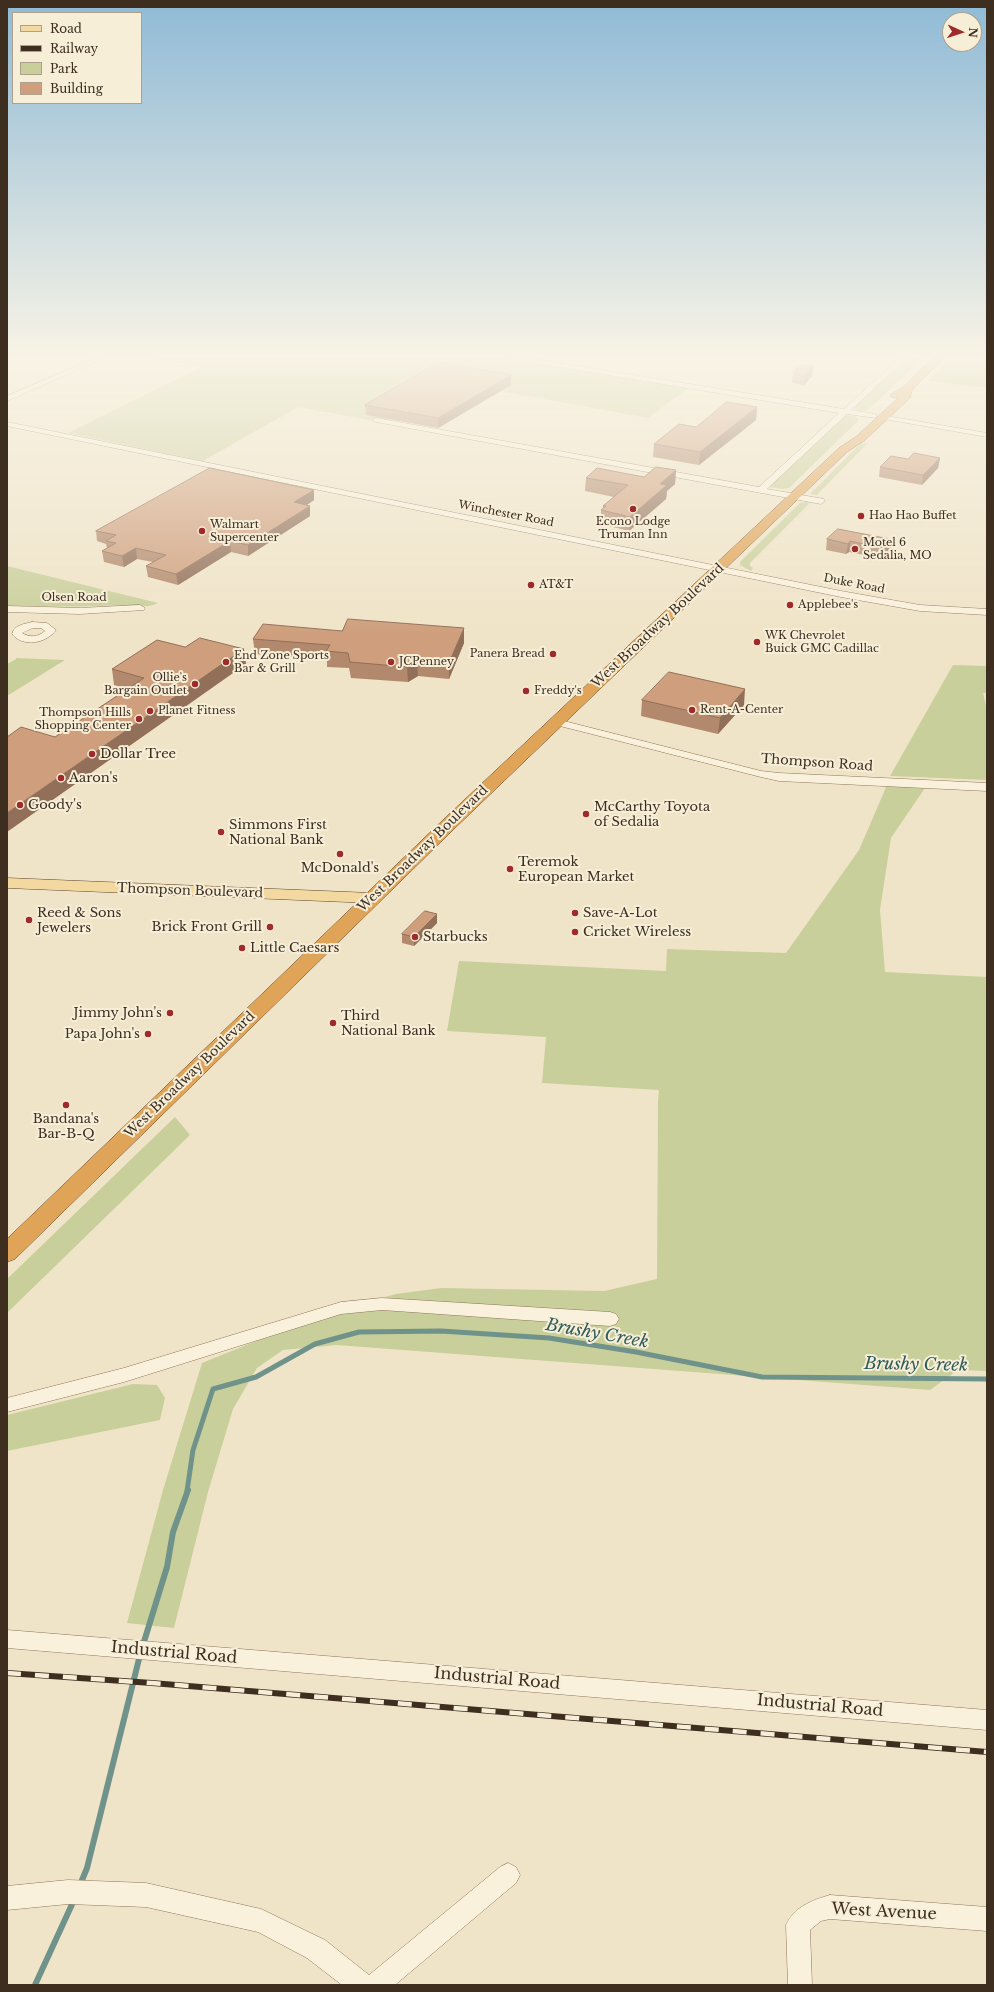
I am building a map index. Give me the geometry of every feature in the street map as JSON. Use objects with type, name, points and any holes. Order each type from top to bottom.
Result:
[{"type":"highway","name":"West Broadway Boulevard","points":[[7,1253],[372,898],[843,450]]},
{"type":"main road","name":"Thompson Boulevard","points":[[7,883],[372,898]]},
{"type":"street","name":"Winchester Road","points":[[134,450],[718,569]]},
{"type":"street","points":[[538,450],[821,501]]},
{"type":"street","points":[[761,490],[803,450]]},
{"type":"street","name":"Duke Road","points":[[718,569],[902,606],[987,612]]},
{"type":"street","name":"Olsen Road","points":[[7,609],[95,611],[140,608]]},
{"type":"street","points":[[38,625],[46,610]]},
{"type":"street","name":"Thompson Road","points":[[556,722],[761,774],[780,777],[987,787]]},
{"type":"street","points":[[7,1405],[124,1375],[341,1308],[382,1304],[610,1319]]},
{"type":"street","name":"Industrial Road","points":[[7,1639],[987,1720]]},
{"type":"street","points":[[376,1985],[508,1875]]},
{"type":"street","points":[[7,1898],[68,1892],[146,1894],[261,1921],[316,1949],[362,1985]]},
{"type":"street","name":"West Avenue","points":[[800,1985],[798,1925],[815,1911],[830,1907],[987,1919]]},
{"type":"green space","points":[[150,450],[222,450],[203,461]]},
{"type":"green space","points":[[806,450],[828,450],[789,488],[783,489],[770,487],[769,484]]},
{"type":"green space","points":[[854,450],[861,450],[817,495],[810,494]]},
{"type":"green space","points":[[808,502],[809,504],[750,563],[750,566],[753,568],[751,571],[740,565],[740,562],[800,503]]},
{"type":"green space","points":[[7,566],[158,603],[150,606],[7,606]]},
{"type":"green space","points":[[16,659],[65,660],[7,696],[7,664]]},
{"type":"green space","points":[[953,665],[987,666],[987,693],[983,693],[987,710],[987,780],[890,776]]},
{"type":"green space","points":[[887,785],[925,788],[891,838],[880,910],[885,972],[987,977],[987,1371],[958,1370],[930,1390],[337,1345],[283,1350],[257,1368],[233,1409],[208,1492],[174,1628],[127,1623],[163,1490],[202,1363],[318,1316],[396,1294],[441,1288],[604,1291],[657,1279],[659,1090],[542,1083],[546,1037],[447,1031],[459,961],[666,971],[667,949],[786,953],[859,850]]},
{"type":"green space","points":[[175,1117],[190,1135],[7,1313],[7,1279]]},
{"type":"green space","points":[[133,1384],[157,1385],[165,1398],[160,1420],[7,1451],[7,1415]]},
{"type":"building","points":[[688,450],[703,450],[700,452]]},
{"type":"building","points":[[914,453],[940,458],[923,475],[880,467],[891,456],[908,459]]},
{"type":"building","points":[[656,467],[676,470],[660,484],[667,485],[630,517],[601,510],[606,506],[603,506],[628,485],[586,478],[597,468],[644,477]]},
{"type":"building","name":"Walmart Supercenter","points":[[210,468],[314,490],[294,502],[310,506],[248,545],[230,541],[176,574],[146,566],[166,555],[136,548],[122,556],[102,551],[116,543],[106,541],[116,535],[96,531]]},
{"type":"building","points":[[838,529],[895,540],[887,549],[850,541],[848,544],[827,539]]},
{"type":"building","points":[[348,619],[464,628],[449,663],[417,661],[407,667],[350,662],[348,653],[326,651],[330,645],[253,639],[263,624],[342,631]]},
{"type":"building","name":"Thompson Hills Shopping Center","points":[[200,638],[244,649],[7,813],[7,737],[21,727],[55,737],[144,678],[112,669],[157,640],[185,647]]},
{"type":"building","points":[[669,672],[745,689],[720,718],[642,700]]},
{"type":"building","points":[[425,911],[437,914],[414,937],[402,934]]},
{"type":"waterway","name":"Brushy Creek","points":[[187,1491],[193,1450],[213,1389],[256,1377],[315,1344],[359,1332],[441,1331],[549,1338],[636,1352],[762,1377],[987,1379]]},
{"type":"waterway","points":[[143,1645],[167,1567],[173,1532],[188,1490]]},
{"type":"waterway","points":[[80,1885],[87,1868],[140,1655]]},
{"type":"waterway","points":[[35,1985],[74,1900]]},
{"type":"railway","points":[[7,1673],[152,1683],[987,1752]]},
{"type":"place","name":"Econo Lodge Truman Inn","points":[[633,509]]},
{"type":"place","name":"Hao Hao Buffet","points":[[861,516]]},
{"type":"place","name":"Walmart Supercenter","points":[[202,531]]},
{"type":"place","name":"Motel 6 Sedalia, MO","points":[[855,549]]},
{"type":"place","name":"AT&T","points":[[531,585]]},
{"type":"place","name":"Applebee's","points":[[790,605]]},
{"type":"place","name":"WK Chevrolet Buick GMC Cadillac","points":[[757,642]]},
{"type":"place","name":"Panera Bread","points":[[553,654]]},
{"type":"place","name":"End Zone Sports Bar & Grill","points":[[226,662]]},
{"type":"place","name":"JCPenney","points":[[391,662]]},
{"type":"place","name":"Ollie's Bargain Outlet","points":[[195,684]]},
{"type":"place","name":"Freddy's","points":[[526,691]]},
{"type":"place","name":"Rent-A-Center","points":[[692,710]]},
{"type":"place","name":"Planet Fitness","points":[[150,711]]},
{"type":"place","name":"Thompson Hills Shopping Center","points":[[139,719]]},
{"type":"place","name":"Dollar Tree","points":[[92,754]]},
{"type":"place","name":"Aaron's","points":[[61,778]]},
{"type":"place","name":"Goody's","points":[[20,805]]},
{"type":"place","name":"McCarthy Toyota of Sedalia","points":[[586,814]]},
{"type":"place","name":"Simmons First National Bank","points":[[221,832]]},
{"type":"place","name":"McDonald's","points":[[340,854]]},
{"type":"place","name":"Teremok European Market","points":[[510,869]]},
{"type":"place","name":"Save-A-Lot","points":[[575,913]]},
{"type":"place","name":"Reed & Sons Jewelers","points":[[29,920]]},
{"type":"place","name":"Brick Front Grill","points":[[270,927]]},
{"type":"place","name":"Cricket Wireless","points":[[575,932]]},
{"type":"place","name":"Starbucks","points":[[415,937]]},
{"type":"place","name":"Little Caesars","points":[[242,948]]},
{"type":"place","name":"Jimmy John's","points":[[170,1013]]},
{"type":"place","name":"Third National Bank","points":[[333,1023]]},
{"type":"place","name":"Papa John's","points":[[148,1034]]},
{"type":"place","name":"Bandana's Bar-B-Q","points":[[66,1105]]}]
